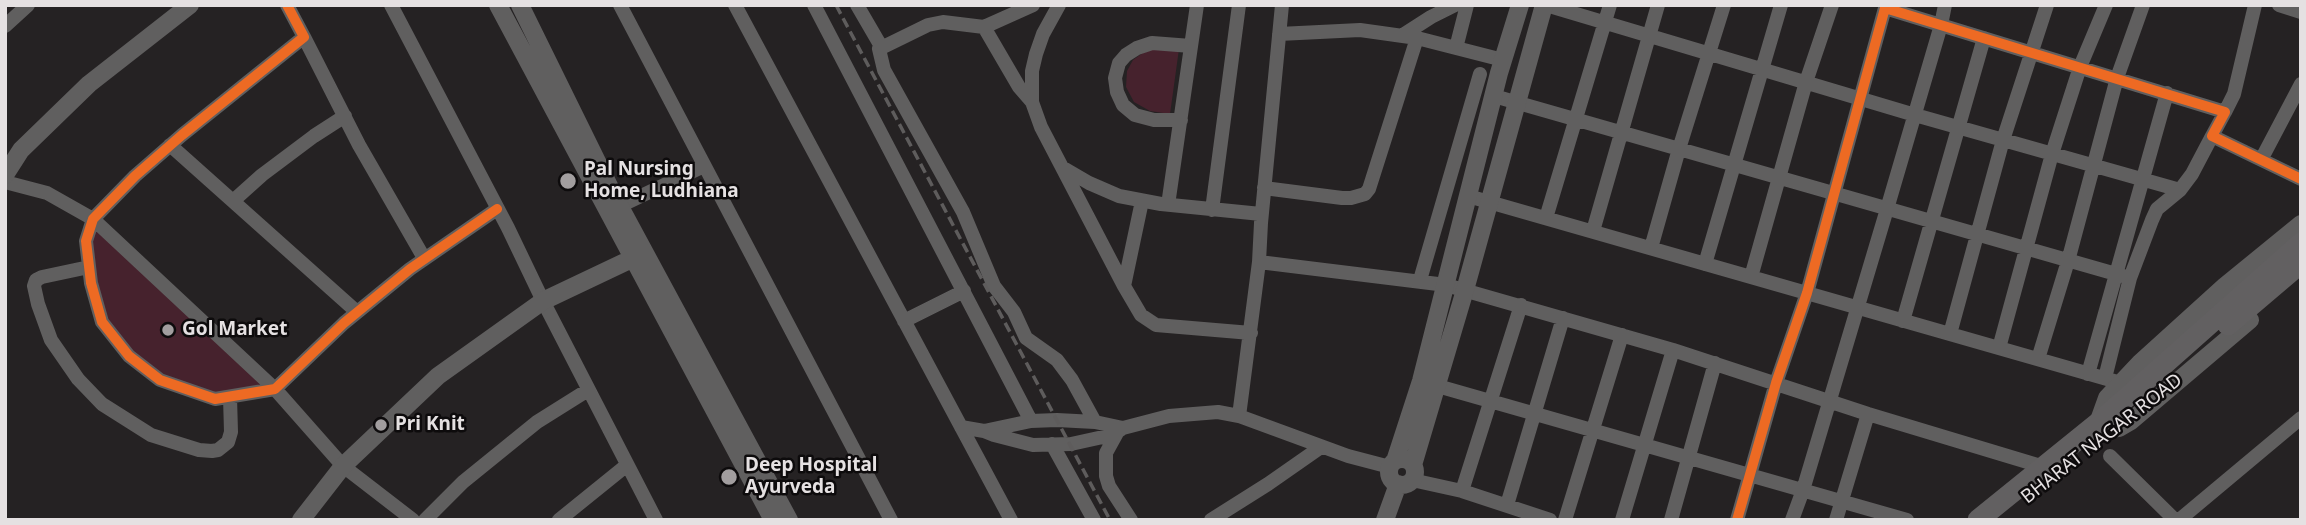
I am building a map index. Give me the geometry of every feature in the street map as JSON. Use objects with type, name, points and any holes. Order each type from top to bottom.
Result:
[{"type":"main road","points":[[2108,421],[2301,243]]},
{"type":"main road","points":[[2108,421],[2301,263]]},
{"type":"main road","name":"BHARAT NAGAR ROAD","points":[[1978,520],[2044,467],[2108,421]]},
{"type":"main road","name":"BHARAT NAGAR ROAD","points":[[1998,520],[2108,421]]},
{"type":"street","points":[[5,26],[28,5]]},
{"type":"street","points":[[5,175],[21,150],[89,84],[190,5]]},
{"type":"street","points":[[287,5],[424,258]]},
{"type":"street","points":[[391,5],[656,520]]},
{"type":"street","points":[[498,5],[789,520]]},
{"type":"street","points":[[520,5],[620,206],[638,256],[773,520]]},
{"type":"street","points":[[620,5],[891,520]]},
{"type":"street","points":[[735,5],[1011,520]]},
{"type":"street","points":[[814,5],[1031,421]]},
{"type":"street","points":[[857,5],[882,48]]},
{"type":"street","points":[[1033,5],[984,27],[936,23],[879,49],[884,69],[957,200],[994,286],[1014,312],[1026,338],[1057,360],[1072,380],[1095,422]]},
{"type":"street","points":[[1059,5],[1043,34],[1036,54],[1032,71],[1032,102],[1041,127],[1124,286],[1142,315],[1156,325],[1251,333]]},
{"type":"street","points":[[1168,205],[1197,5]]},
{"type":"street","points":[[1212,210],[1239,5]]},
{"type":"street","points":[[1239,416],[1259,262],[1261,214],[1282,5]]},
{"type":"street","points":[[1264,188],[1342,198],[1365,194],[1369,189],[1410,37],[1432,17],[1455,5]]},
{"type":"street","points":[[1456,48],[1467,5]]},
{"type":"street","points":[[1429,384],[1446,285],[1503,60],[1520,5]]},
{"type":"street","points":[[1385,520],[1429,384],[1465,290],[1545,5],[1914,115],[2180,190]]},
{"type":"street","points":[[1546,218],[1610,5]]},
{"type":"street","points":[[1593,231],[1658,5]]},
{"type":"street","points":[[1651,248],[1724,5]]},
{"type":"street","points":[[1705,264],[1781,5]]},
{"type":"street","points":[[1751,277],[1806,82],[1832,5]]},
{"type":"street","points":[[1792,520],[1887,209],[1945,5]]},
{"type":"street","points":[[1950,334],[2003,140],[2047,5]]},
{"type":"street","points":[[1999,348],[2052,154],[2080,66],[2106,5]]},
{"type":"street","points":[[2038,359],[2095,166],[2117,78],[2143,5]]},
{"type":"street","points":[[1468,196],[2113,380],[2122,276],[2157,209],[2180,190],[2192,174],[2234,94],[2255,5]]},
{"type":"street","points":[[2279,5],[2301,12]]},
{"type":"street","points":[[1737,520],[1776,383],[1807,293],[1860,98],[1881,6],[2225,112]]},
{"type":"street","points":[[984,27],[1019,87],[1032,102]]},
{"type":"street","points":[[1279,34],[1360,30],[1410,37],[1503,60]]},
{"type":"street","points":[[304,37],[170,145],[93,219],[86,241],[91,283],[102,322],[129,356],[160,380],[215,399],[275,389],[357,312],[424,258],[497,209]]},
{"type":"street","points":[[1903,321],[1984,38]]},
{"type":"street","points":[[1181,120],[1154,120],[1135,115],[1123,105],[1115,78],[1119,63],[1137,48],[1152,43],[1191,46]]},
{"type":"street","points":[[1420,280],[1480,74]]},
{"type":"street","points":[[2262,159],[2301,83]]},
{"type":"street","points":[[2088,374],[2122,276],[2143,180],[2167,93]]},
{"type":"street","points":[[1494,96],[2122,276]]},
{"type":"street","points":[[233,201],[283,160],[345,116]]},
{"type":"street","points":[[2212,135],[2301,179]]},
{"type":"street","points":[[170,145],[357,312]]},
{"type":"street","points":[[620,206],[704,166]]},
{"type":"street","points":[[1064,168],[1119,197],[1168,205],[1261,214]]},
{"type":"street","points":[[5,181],[47,193],[93,219],[275,389],[343,466],[414,520]]},
{"type":"street","points":[[1124,286],[1142,201]]},
{"type":"street","name":"BHARAT NAGAR ROAD","points":[[2301,224],[2113,380],[2107,398],[2108,421],[2119,428],[2131,421],[2301,276]]},
{"type":"street","points":[[301,520],[343,466],[438,376],[543,301],[638,256]]},
{"type":"street","points":[[1259,262],[1446,285],[1673,350],[1868,414],[2044,467]]},
{"type":"street","points":[[89,267],[42,277],[36,280],[34,286],[51,340],[78,379],[102,404],[151,435],[198,450],[212,451],[228,442],[230,397]]},
{"type":"street","points":[[904,321],[964,291]]},
{"type":"street","points":[[1461,491],[1521,305]]},
{"type":"street","points":[[1507,505],[1563,318]]},
{"type":"street","points":[[1564,520],[1622,335]]},
{"type":"street","points":[[1622,520],[1673,350]]},
{"type":"street","points":[[1671,520],[1714,363]]},
{"type":"street","points":[[1429,384],[1907,520]]},
{"type":"street","points":[[425,520],[463,482],[537,422],[588,390]]},
{"type":"street","points":[[961,427],[984,430],[1019,442],[1071,443],[1169,416],[1218,412],[1239,416],[1321,447],[1550,520]]},
{"type":"street","points":[[1836,520],[1868,414]]},
{"type":"street","points":[[2110,456],[2177,520],[2301,418]]},
{"type":"street","points":[[984,430],[1031,421],[1095,422],[1120,430]]},
{"type":"street","points":[[1120,430],[1107,453],[1106,476],[1109,486],[1131,520]]},
{"type":"street","points":[[2284,434],[2301,435]]},
{"type":"street","points":[[1052,444],[1094,520]]},
{"type":"street","points":[[1210,520],[1321,447]]},
{"type":"street","points":[[559,520],[627,465]]},
{"type":"shaded area","points":[[1161,47],[1179,49],[1170,114],[1150,111],[1134,102],[1126,87],[1127,71],[1133,60],[1144,52]]},
{"type":"shaded area","points":[[95,223],[268,386],[216,396],[163,378],[130,355],[105,322],[89,241]]},
{"type":"railway","points":[[836,5],[1110,520]]},
{"type":"cycle path","points":[[287,5],[304,37],[182,135],[135,176],[93,219],[86,241],[91,283],[102,322],[129,356],[160,380],[215,399],[275,389],[344,323],[410,269],[497,209]]},
{"type":"cycle path","points":[[1737,520],[1776,383],[1807,293],[1885,8],[2225,112],[2212,136],[2301,179]]},
{"type":"place","name":"Pal Nursing Home, Ludhiana","points":[[568,181]]},
{"type":"place","name":"Gol Market","points":[[168,330]]},
{"type":"place","name":"Pri Knit","points":[[381,425]]},
{"type":"place","name":"Deep Hospital Ayurveda","points":[[729,477]]}]
